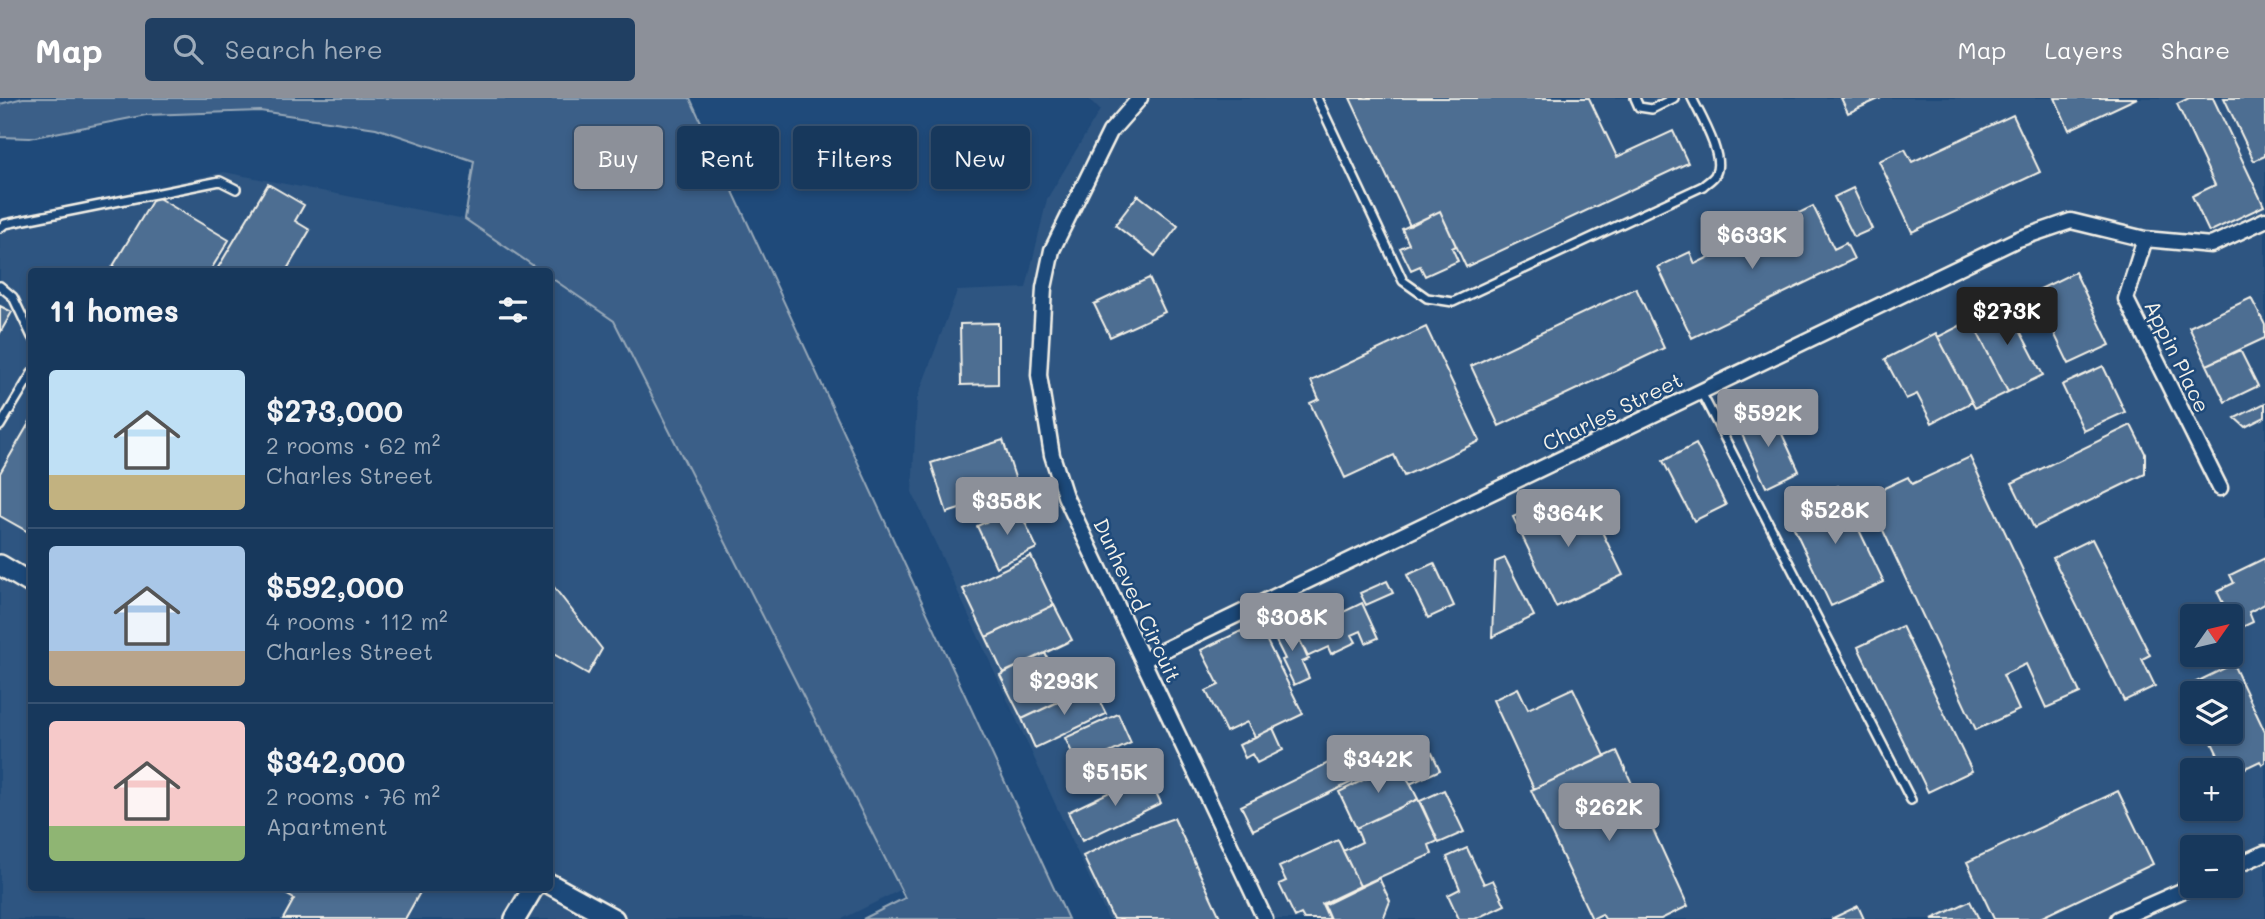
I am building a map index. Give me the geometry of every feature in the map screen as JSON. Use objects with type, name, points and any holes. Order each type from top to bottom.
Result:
[{"type":"main road","points":[[0,565],[28,582]]},
{"type":"main road","points":[[553,886],[614,919]]},
{"type":"main road","points":[[515,919],[532,891]]},
{"type":"street","name":"Dunheved Circuit","points":[[1140,98],[1110,132],[1052,250],[1044,288],[1039,375],[1052,455],[1065,496],[1265,919]]},
{"type":"street","name":"Charles Street","points":[[1143,660],[2028,236],[2071,221],[2145,239],[2211,244],[2265,220]]},
{"type":"street","name":"Appin Place","points":[[2145,239],[2126,299],[2220,488]]},
{"type":"street","points":[[2243,863],[2265,853]]},
{"type":"street","points":[[2118,919],[2180,892]]},
{"type":"lane","points":[[1317,98],[1403,281],[1427,298],[1453,302],[1703,186],[1715,176],[1719,164],[1714,146],[1692,98]]},
{"type":"lane","points":[[1635,98],[1639,107],[1652,110],[1674,98]]},
{"type":"lane","points":[[0,228],[5,224],[220,181],[236,189]]},
{"type":"lane","points":[[0,286],[13,297],[28,329]]},
{"type":"lane","points":[[0,426],[28,380]]},
{"type":"lane","points":[[1701,392],[1911,800]]},
{"type":"shaded area","points":[[23,98],[690,98],[703,126],[677,126],[677,189],[732,189],[1068,919],[863,919],[905,898],[614,321],[553,279],[553,268],[537,268],[465,219],[474,161],[376,128],[260,111],[146,115],[30,138],[0,137],[0,104]]},
{"type":"shaded area","points":[[1088,98],[2265,98],[2265,919],[1108,919],[912,492],[917,399],[957,291],[1026,288],[1047,199],[1100,110]]},
{"type":"shaded area","points":[[224,172],[465,219],[537,268],[28,268],[28,891],[553,891],[553,279],[614,321],[900,890],[842,919],[0,919],[0,221]]},
{"type":"building","points":[[1350,98],[1589,98],[1617,157],[1673,131],[1688,163],[1466,267],[1440,211],[1410,226]]},
{"type":"building","points":[[1841,98],[1881,98],[1848,113]]},
{"type":"building","points":[[2055,98],[2137,98],[2069,130]]},
{"type":"building","points":[[2189,98],[2213,98],[2264,206],[2209,232],[2192,196],[2215,185],[2177,104]]},
{"type":"building","points":[[2224,98],[2265,98],[2265,156],[2254,161]]},
{"type":"building","points":[[2013,115],[2040,172],[1912,232],[1879,161],[1905,149],[1912,162]]},
{"type":"building","points":[[268,184],[304,205],[295,221],[310,230],[288,268],[218,268]]},
{"type":"building","points":[[1853,188],[1872,229],[1854,237],[1834,197]]},
{"type":"building","points":[[1138,195],[1178,226],[1155,256],[1115,225]]},
{"type":"building","points":[[155,196],[229,240],[212,268],[112,268]]},
{"type":"building","points":[[1813,206],[1834,249],[1846,243],[1854,259],[1692,338],[1658,267],[1690,252],[1695,264]]},
{"type":"building","points":[[1440,211],[1456,246],[1452,248],[1458,261],[1425,276],[1420,266],[1411,270],[1400,248],[1409,244],[1402,229]]},
{"type":"building","points":[[2075,272],[2110,345],[2069,364],[2034,292]]},
{"type":"building","points":[[1149,278],[1165,312],[1110,337],[1094,304]]},
{"type":"building","points":[[1636,288],[1664,348],[1499,426],[1471,366]]},
{"type":"building","points":[[2251,298],[2265,325],[2265,338],[2207,365],[2189,327]]},
{"type":"building","points":[[2005,302],[2043,375],[2008,392],[1971,320]]},
{"type":"building","points":[[0,306],[12,312],[0,333]]},
{"type":"building","points":[[1971,320],[2008,392],[1975,408],[1938,337]]},
{"type":"building","points":[[998,323],[998,384],[961,385],[960,324]]},
{"type":"building","points":[[1426,327],[1480,441],[1404,476],[1394,455],[1345,478],[1310,403],[1319,399],[1311,381]]},
{"type":"building","points":[[1936,333],[1972,402],[1932,423],[1917,394],[1906,399],[1885,359]]},
{"type":"building","points":[[2240,350],[2258,386],[2225,402],[2207,365]]},
{"type":"building","points":[[2103,366],[2125,412],[2084,431],[2062,385]]},
{"type":"building","points":[[2265,403],[2265,417],[2245,427],[2235,418]]},
{"type":"building","points":[[1771,410],[1799,471],[1766,487],[1738,426]]},
{"type":"building","points":[[28,425],[28,532],[0,516],[0,473]]},
{"type":"building","points":[[2131,425],[2145,453],[2145,474],[2034,528],[2012,483]]},
{"type":"building","points":[[1003,440],[1019,490],[947,513],[931,463]]},
{"type":"building","points":[[1696,444],[1726,505],[1694,521],[1663,461]]},
{"type":"building","points":[[1970,457],[2080,693],[2046,708],[2026,664],[2003,675],[2019,710],[1976,730],[1867,496],[1908,477],[1912,484]]},
{"type":"building","points":[[1838,486],[1884,582],[1831,606],[1786,511]]},
{"type":"building","points":[[1551,499],[1557,512],[1586,499],[1623,575],[1556,607],[1513,517]]},
{"type":"building","points":[[1018,507],[1037,548],[996,567],[977,526]]},
{"type":"building","points":[[2092,539],[2150,655],[2142,659],[2155,686],[2124,701],[2053,558]]},
{"type":"building","points":[[1031,556],[1054,605],[986,637],[963,589]]},
{"type":"building","points":[[1505,558],[1534,616],[1492,637],[1495,562]]},
{"type":"building","points":[[2265,558],[2265,604],[2249,612],[2253,622],[2244,626],[2244,604],[2223,604],[2217,591],[2234,583],[2230,575]]},
{"type":"building","points":[[1434,563],[1454,606],[1428,618],[1407,575]]},
{"type":"building","points":[[1387,581],[1393,593],[1366,605],[1360,593]]},
{"type":"building","points":[[553,586],[602,649],[588,674],[553,654]]},
{"type":"building","points":[[1362,603],[1378,638],[1366,643],[1361,631],[1352,635],[1356,642],[1331,654],[1328,647],[1307,657],[1297,634]]},
{"type":"building","points":[[1054,605],[1072,640],[1003,673],[986,637]]},
{"type":"building","points":[[1292,624],[1309,659],[1302,662],[1309,678],[1294,685],[1272,633]]},
{"type":"building","points":[[1259,625],[1303,714],[1255,737],[1247,722],[1226,732],[1206,691],[1219,685],[1201,650]]},
{"type":"building","points":[[1902,626],[1972,771],[1928,792],[1858,647]]},
{"type":"building","points":[[1045,653],[1066,698],[1022,719],[1000,675]]},
{"type":"building","points":[[2227,667],[2234,667],[2241,681],[2198,681]]},
{"type":"building","points":[[2243,685],[2265,732],[2265,763],[2262,765],[2260,761],[2243,769],[2243,758],[2219,758],[2213,744],[2243,744]]},
{"type":"building","points":[[1092,686],[1106,714],[1035,748],[1022,719]]},
{"type":"building","points":[[1518,688],[1528,709],[1573,688],[1605,756],[1534,789],[1493,700]]},
{"type":"building","points":[[1118,714],[1131,743],[1079,767],[1065,738]]},
{"type":"building","points":[[1273,728],[1283,750],[1257,763],[1252,754],[1245,758],[1239,745]]},
{"type":"building","points":[[1379,738],[1391,763],[1253,830],[1241,806]]},
{"type":"building","points":[[1424,751],[1427,756],[1432,753],[1440,770],[1410,784],[1399,762]]},
{"type":"building","points":[[1617,751],[1688,906],[1661,919],[1605,919],[1602,914],[1592,919],[1531,790]]},
{"type":"building","points":[[1399,762],[1418,799],[1356,828],[1339,792]]},
{"type":"building","points":[[1147,774],[1161,803],[1082,841],[1068,812]]},
{"type":"building","points":[[1444,790],[1464,832],[1439,843],[1420,801]]},
{"type":"building","points":[[2118,791],[2153,864],[2038,919],[1994,919],[1967,862]]},
{"type":"building","points":[[1418,799],[1438,841],[1429,845],[1432,854],[1360,886],[1343,851],[1362,842],[1356,828]]},
{"type":"building","points":[[1174,818],[1221,919],[1113,919],[1083,856],[1127,835]]},
{"type":"building","points":[[1338,840],[1360,886],[1322,904],[1329,919],[1304,919],[1301,914],[1295,917],[1279,884],[1286,881],[1279,867]]},
{"type":"building","points":[[1467,848],[1484,884],[1493,880],[1505,905],[1475,919],[1459,919],[1448,895],[1460,889],[1447,857]]},
{"type":"building","points":[[1379,878],[1390,901],[1383,919],[1330,919],[1324,905]]},
{"type":"building","points":[[281,891],[421,891],[405,919],[283,919],[294,899]]},
{"type":"building","points":[[1970,901],[1979,919],[1932,919]]},
{"type":"building","points":[[1858,906],[1864,919],[1831,919]]}]
